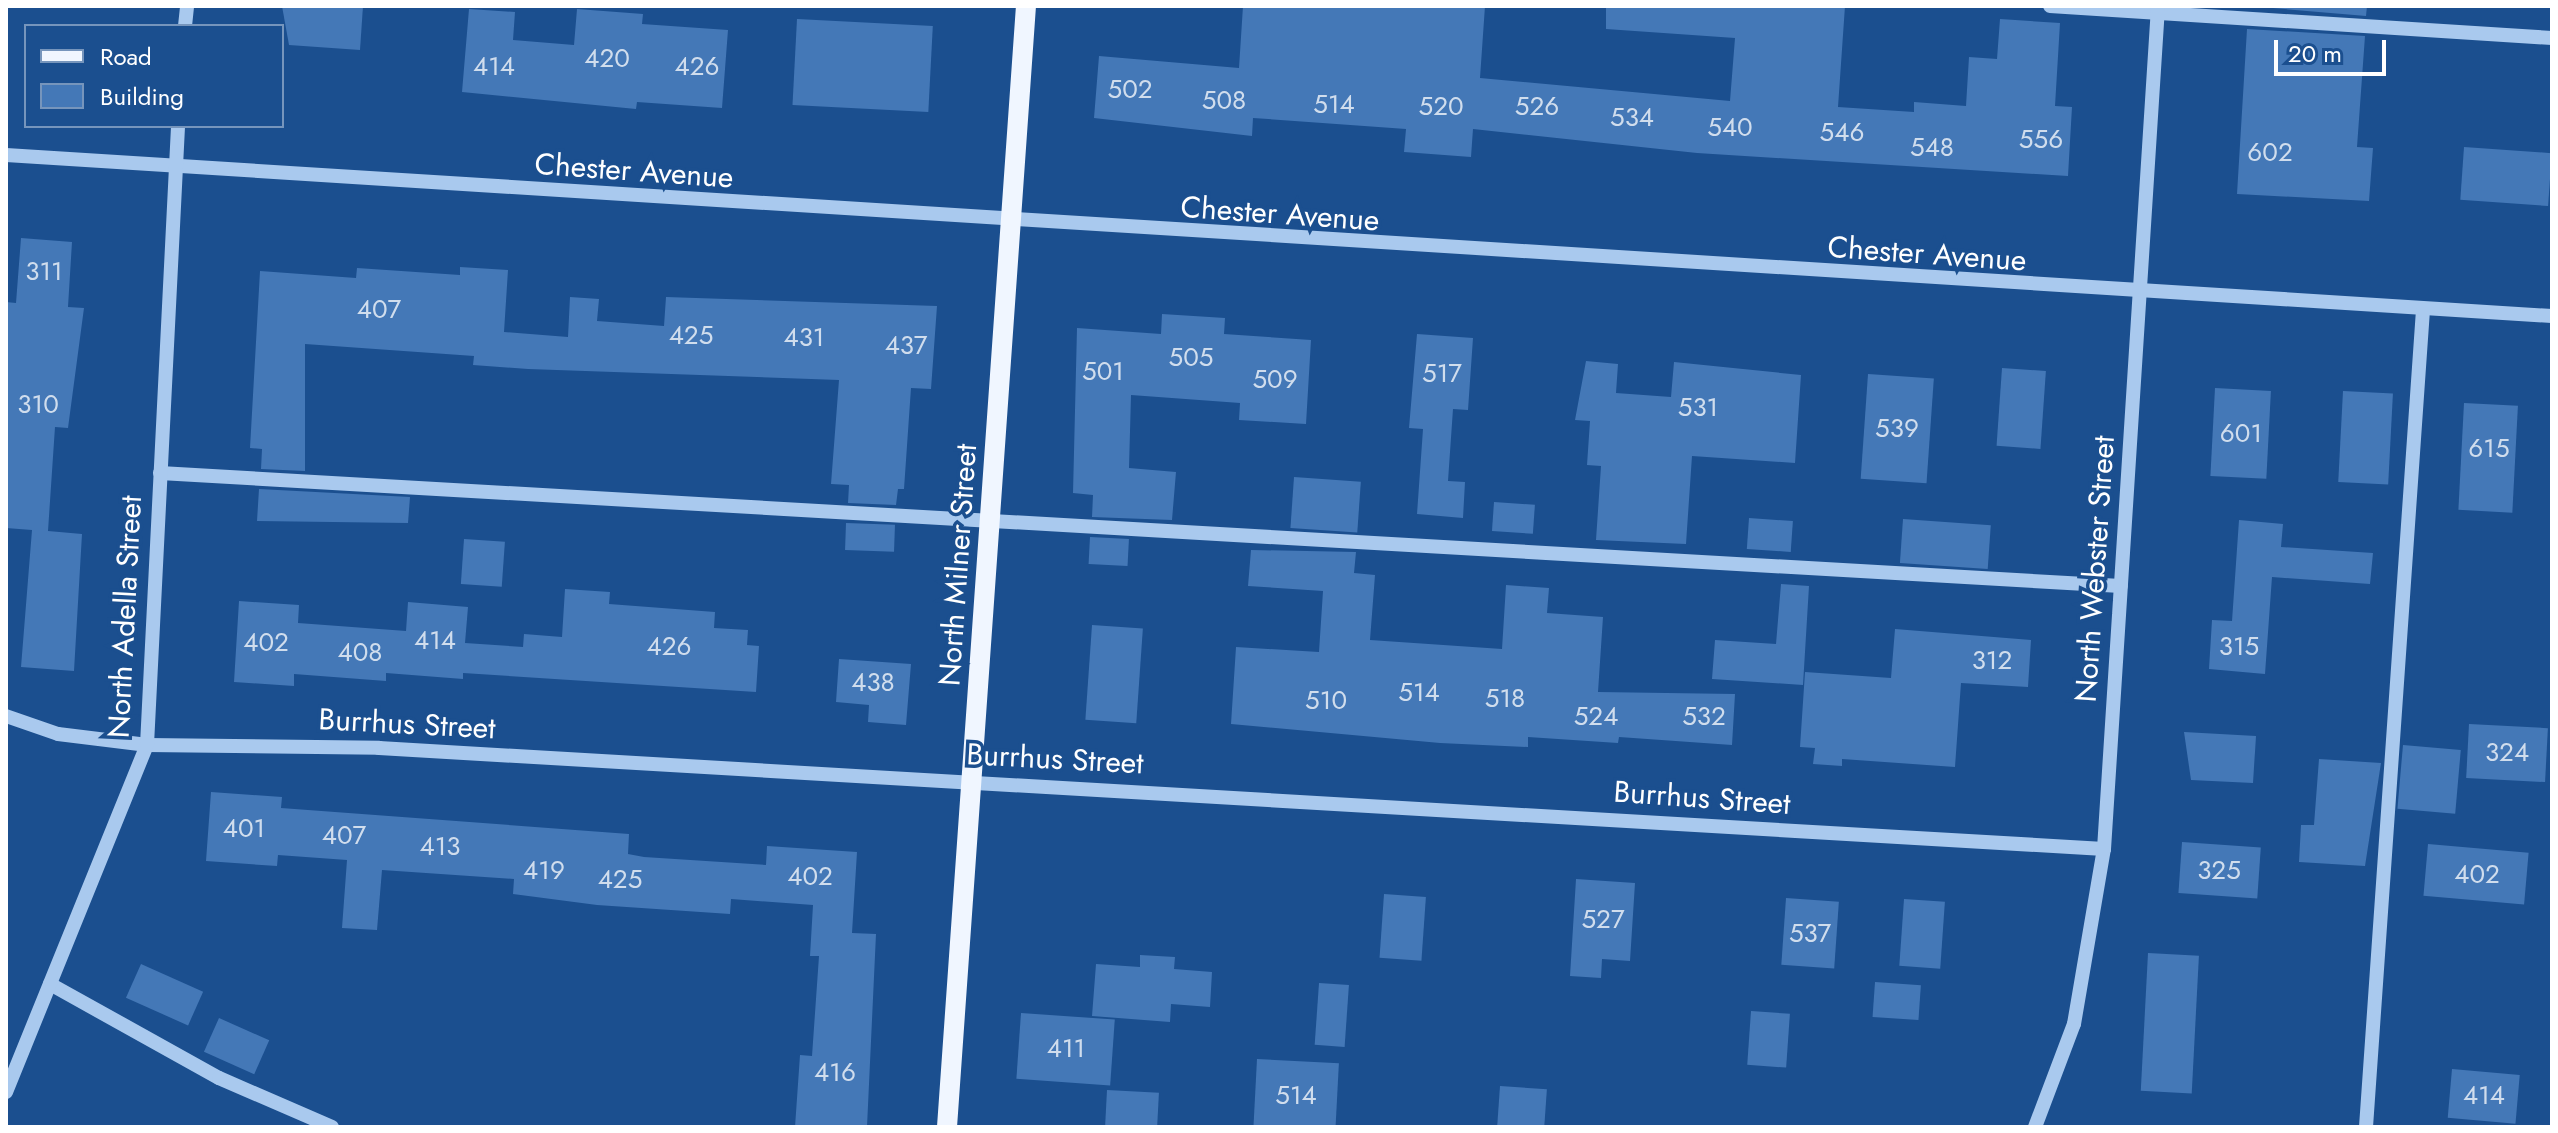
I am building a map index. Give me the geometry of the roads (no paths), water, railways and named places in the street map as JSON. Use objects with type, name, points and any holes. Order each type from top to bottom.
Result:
[{"type":"main road","name":"North Milner Street","points":[[949,1126],[1026,6]]},
{"type":"street","points":[[2050,6],[2158,10],[2552,38]]},
{"type":"street","name":"North Webster Street","points":[[2035,1127],[2074,1024],[2104,849],[2158,10]]},
{"type":"street","name":"North Adella Street","points":[[6,1092],[147,745],[178,128]]},
{"type":"street","name":"Chester Avenue","points":[[6,155],[1013,223],[2138,294],[2552,316]]},
{"type":"street","points":[[2366,1127],[2423,309]]},
{"type":"street","points":[[160,473],[2121,586]]},
{"type":"street","name":"Burrhus Street","points":[[6,716],[58,734],[147,745],[379,748],[973,780],[2104,849]]},
{"type":"street","points":[[50,984],[219,1078],[332,1127]]}]
